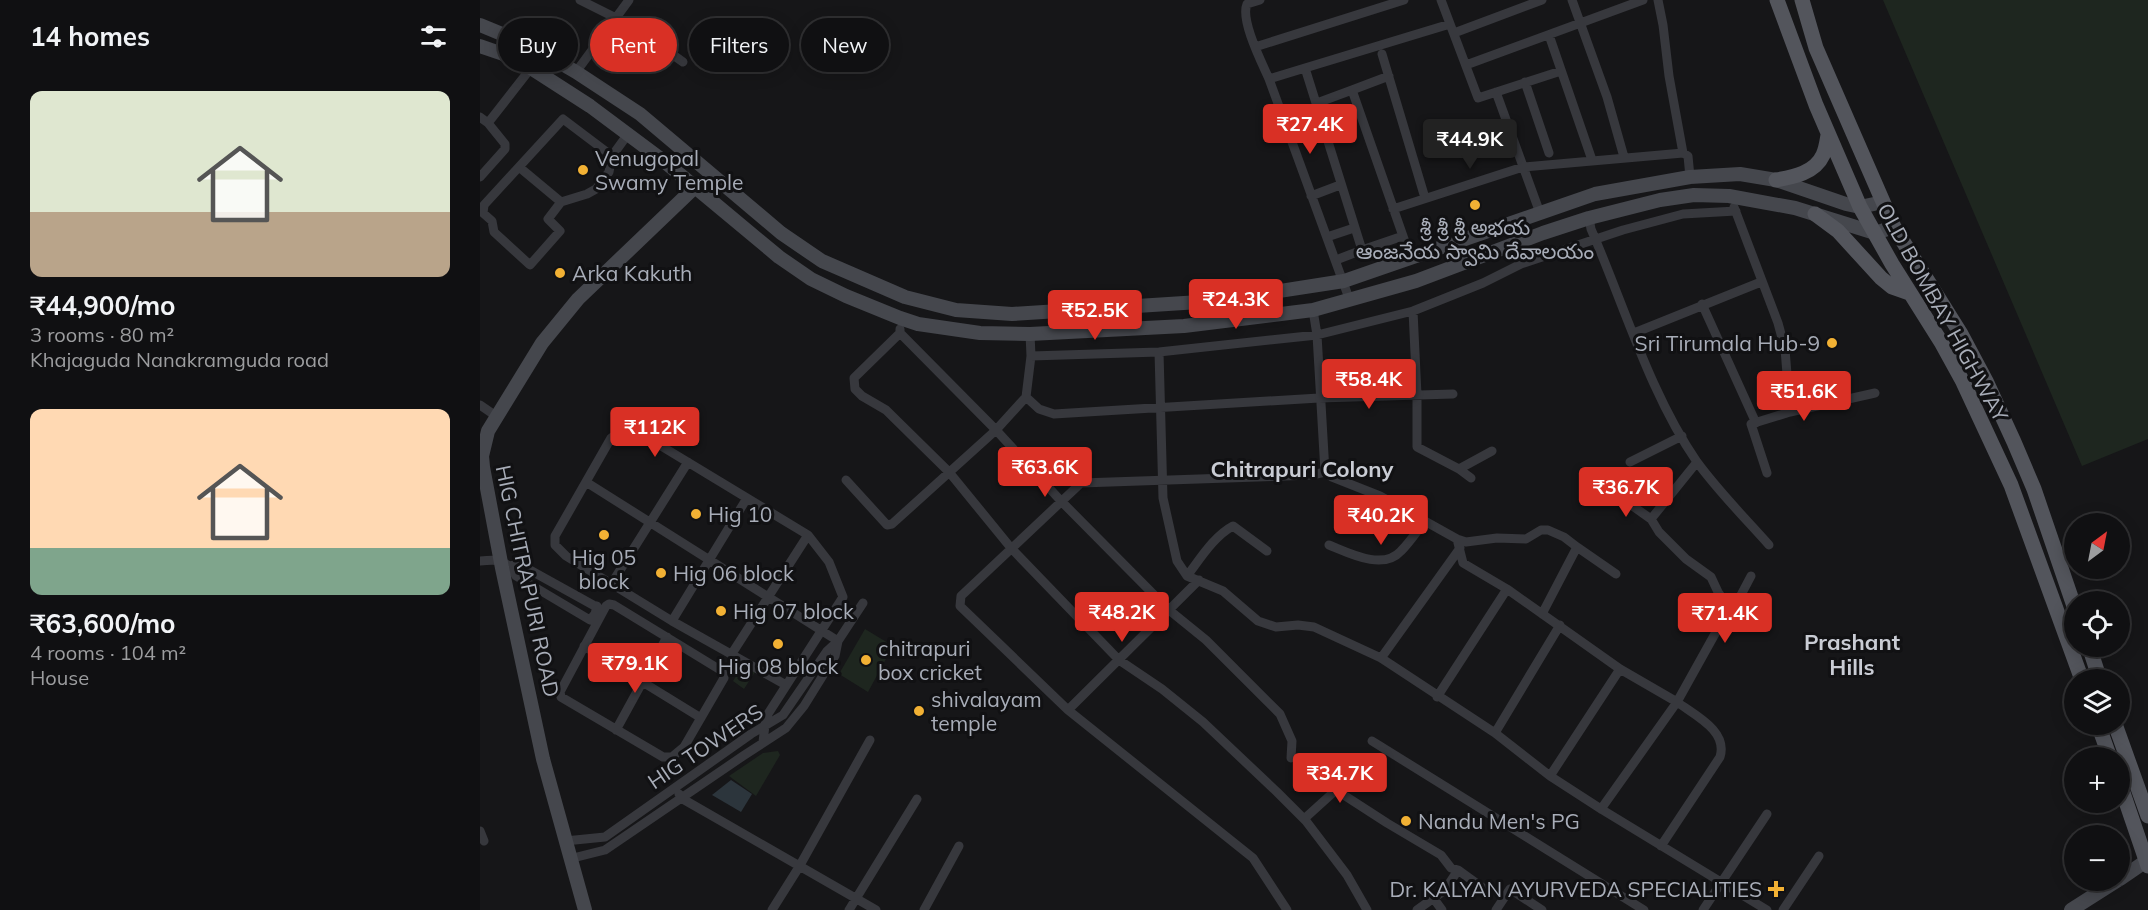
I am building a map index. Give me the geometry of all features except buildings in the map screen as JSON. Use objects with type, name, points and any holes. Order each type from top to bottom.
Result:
[{"type":"main road","name":"OLD BOMBAY HIGHWAY","points":[[1777,0],[1853,206],[1875,233],[1963,382],[2011,485],[2078,669]]},
{"type":"main road","points":[[1802,0],[1816,48],[1894,227],[1961,334],[1986,381],[2034,489],[2069,591]]},
{"type":"main road","points":[[480,25],[498,32]]},
{"type":"main road","points":[[480,46],[498,52]]},
{"type":"main road","points":[[537,72],[584,101],[628,134],[779,257],[811,279],[846,296],[918,324],[980,333],[1030,334],[1184,326],[1313,310],[1416,282],[1543,233],[1589,218],[1660,200],[1694,195],[1729,196],[1795,208],[1875,233],[1894,227]]},
{"type":"main road","points":[[576,72],[640,114],[781,233],[822,261],[905,297],[956,310],[1023,313],[1215,301],[1344,281],[1595,194],[1690,177],[1740,174],[1776,180],[1853,206],[1883,202]]},
{"type":"main road","points":[[1776,180],[1796,177],[1812,168],[1823,156],[1828,135]]},
{"type":"main road","name":"HIG CHITRAPURI ROAD","points":[[585,910],[543,759],[506,563],[482,456],[488,432],[496,416],[542,343],[564,314],[694,188]]},
{"type":"main road","points":[[1843,223],[1853,206]]},
{"type":"main road","points":[[1815,214],[1838,231],[1881,278],[1892,287],[1909,293]]},
{"type":"main road","points":[[2119,735],[2148,816]]},
{"type":"main road","points":[[2130,813],[2147,864],[2130,874]]},
{"type":"main road","points":[[2071,910],[2101,891]]},
{"type":"street","points":[[581,0],[614,18]]},
{"type":"street","points":[[617,18],[629,0]]},
{"type":"street","points":[[1260,0],[1247,4],[1245,8],[1255,47],[1269,79],[1350,301]]},
{"type":"street","points":[[1441,0],[1478,98],[1561,71]]},
{"type":"street","points":[[1269,79],[1452,29],[1542,0]]},
{"type":"street","points":[[1572,0],[1582,23],[1624,157]]},
{"type":"street","points":[[1466,65],[1643,0]]},
{"type":"street","points":[[1658,0],[1683,153]]},
{"type":"street","points":[[1255,47],[1397,1]]},
{"type":"street","points":[[1549,35],[1592,160]]},
{"type":"street","points":[[578,69],[590,53]]},
{"type":"street","points":[[1382,54],[1425,198]]},
{"type":"street","points":[[677,58],[683,62]]},
{"type":"street","points":[[1305,68],[1362,250]]},
{"type":"street","points":[[480,177],[505,149],[502,139],[484,120],[527,72]]},
{"type":"street","points":[[1317,102],[1389,76]]},
{"type":"street","points":[[1525,82],[1549,153]]},
{"type":"street","points":[[1352,90],[1411,259]]},
{"type":"street","points":[[1496,92],[1539,213]]},
{"type":"street","points":[[612,156],[563,119],[484,205],[483,213],[492,221],[494,232],[530,266],[560,231],[548,219],[561,202],[587,195],[596,189],[609,172],[612,156],[628,134]]},
{"type":"street","points":[[1393,209],[1523,167],[1683,153],[1688,156],[1690,177]]},
{"type":"street","points":[[519,167],[561,202]]},
{"type":"street","points":[[1311,196],[1340,185]]},
{"type":"street","points":[[1729,196],[1778,323],[1785,348],[1790,412]]},
{"type":"street","points":[[1031,356],[1159,352],[1317,335],[1413,311],[1484,283],[1521,264],[1595,238],[1683,214],[1736,211]]},
{"type":"street","points":[[1589,218],[1595,238],[1666,408],[1697,462],[1769,545]]},
{"type":"street","points":[[1327,237],[1354,228]]},
{"type":"street","points":[[1336,260],[1403,236]]},
{"type":"street","points":[[1634,333],[1761,282]]},
{"type":"street","points":[[1702,304],[1756,423]]},
{"type":"street","points":[[1313,310],[1317,335],[1325,472]]},
{"type":"street","points":[[1413,311],[1417,447],[1460,469],[1471,478]]},
{"type":"street","points":[[900,318],[900,333],[996,430],[1061,501],[1169,610],[1206,640],[1280,714],[1292,741],[1292,758]]},
{"type":"street","points":[[900,333],[854,378],[855,389],[862,396],[886,410],[950,472],[1011,548],[1119,660],[1162,689],[1203,722],[1304,819],[1347,875],[1367,910]]},
{"type":"street","points":[[846,480],[887,525],[892,524],[996,430],[1026,397],[1031,356],[1030,334]]},
{"type":"street","points":[[1159,352],[1163,498],[1177,561],[1187,576],[1223,591],[1258,621],[1276,627],[1298,625],[1314,627],[1381,658],[1437,697],[1495,733],[1550,776],[1767,910]]},
{"type":"street","points":[[1767,473],[1751,424],[1790,412],[1875,393]]},
{"type":"street","points":[[1026,397],[1039,409],[1054,414],[1319,398],[1453,394]]},
{"type":"street","points":[[480,405],[496,416]]},
{"type":"street","points":[[763,742],[766,717],[822,631],[843,597],[829,562],[808,535],[643,435],[623,429],[611,438],[555,536],[555,545],[566,556],[672,621],[786,686]]},
{"type":"street","points":[[1630,462],[1682,436]]},
{"type":"street","points":[[1460,469],[1492,451]]},
{"type":"street","points":[[612,583],[688,462]]},
{"type":"street","points":[[1651,519],[1697,462]]},
{"type":"street","points":[[1287,910],[1253,858],[1068,710],[960,606],[961,596],[1081,483],[1311,475],[1325,472],[1380,496],[1425,521],[1458,544],[1463,563],[1507,589],[1620,669],[1677,702],[1716,732],[1723,749],[1720,758],[1661,846]]},
{"type":"street","points":[[586,482],[838,641]]},
{"type":"street","points":[[1617,495],[1651,519],[1659,532],[1686,558],[1711,577],[1732,612]]},
{"type":"street","points":[[672,621],[747,498]]},
{"type":"street","points":[[1329,545],[1353,555],[1384,560],[1400,553],[1425,521]]},
{"type":"street","points":[[1187,576],[1225,530],[1233,526],[1268,551]]},
{"type":"street","points":[[1381,658],[1458,544],[1497,538],[1526,539],[1541,530],[1548,530],[1564,537],[1617,574]]},
{"type":"street","points":[[731,655],[808,535]]},
{"type":"street","points":[[1542,614],[1577,547]]},
{"type":"street","points":[[480,561],[506,563],[519,564],[597,606],[598,615],[560,692],[561,697],[663,757],[672,757],[684,747],[724,678],[722,671],[614,604],[606,606],[598,615],[590,620],[516,576],[506,563]]},
{"type":"street","points":[[1601,809],[1677,702],[1716,632],[1732,612],[1751,576]]},
{"type":"street","points":[[1068,710],[1200,580]]},
{"type":"street","points":[[1437,697],[1507,589]]},
{"type":"street","points":[[569,859],[605,850],[786,728],[804,706],[836,656],[838,641],[863,603]]},
{"type":"street","points":[[1495,733],[1560,626]]},
{"type":"street","points":[[616,730],[667,637]]},
{"type":"street","name":"HIG TOWERS","points":[[565,840],[605,837],[783,715],[827,651],[838,641]]},
{"type":"street","points":[[584,646],[701,718]]},
{"type":"street","points":[[1550,776],[1620,669]]},
{"type":"street","points":[[772,910],[799,867],[870,740]]},
{"type":"street","points":[[1372,741],[1644,910]]},
{"type":"street","points":[[1304,819],[1336,790],[1350,768]]},
{"type":"street","points":[[675,787],[681,798],[876,910]]},
{"type":"street","points":[[1336,790],[1441,855],[1451,868],[1458,870],[1487,891]]},
{"type":"street","points":[[849,910],[917,799]]},
{"type":"street","points":[[1703,910],[1767,814]]},
{"type":"street","points":[[480,831],[484,841]]},
{"type":"street","points":[[924,910],[959,846]]},
{"type":"street","points":[[1783,910],[1819,856]]},
{"type":"street","points":[[1417,910],[1445,890],[1458,870]]},
{"type":"street","points":[[1496,910],[1509,889],[1542,910]]},
{"type":"street","points":[[1434,899],[1442,910]]},
{"type":"shaded area","points":[[1883,0],[2148,0],[2148,439],[2082,466]]},
{"type":"shaded area","name":"chitrapuri box cricket","points":[[865,629],[893,646],[868,692],[839,674]]},
{"type":"shaded area","points":[[743,666],[755,672],[744,689],[733,681]]},
{"type":"shaded area","points":[[778,751],[780,755],[756,796],[729,776],[763,753]]},
{"type":"shaded area","points":[[731,780],[752,794],[741,812],[712,795]]},
{"type":"place","name":"Venugopal Swamy Temple","points":[[583,170]]},
{"type":"place","name":"శ్రీ శ్రీ శ్రీ అభయ ఆంజనేయ స్వామి దేవాలయం","points":[[1475,205]]},
{"type":"place","name":"Arka Kakuth","points":[[560,273]]},
{"type":"place","name":"Sri Tirumala Hub-9","points":[[1832,343]]},
{"type":"place","name":"Hig 10","points":[[696,514]]},
{"type":"place","name":"Hig 05 block","points":[[604,535]]},
{"type":"place","name":"Hig 06 block","points":[[661,573]]},
{"type":"place","name":"Hig 07 block","points":[[721,611]]},
{"type":"place","name":"Hig 08 block","points":[[778,644]]},
{"type":"place","name":"chitrapuri box cricket","points":[[866,660]]},
{"type":"place","name":"shivalayam temple","points":[[919,711]]},
{"type":"place","name":"Nandu Men's PG","points":[[1406,821]]},
{"type":"place","name":"Dr. KALYAN AYURVEDA SPECIALITIES","points":[[1776,889]]},
{"type":"district","name":"Chitrapuri Colony","points":[[1302,469]]},
{"type":"district","name":"Prashant Hills","points":[[1852,654]]}]
